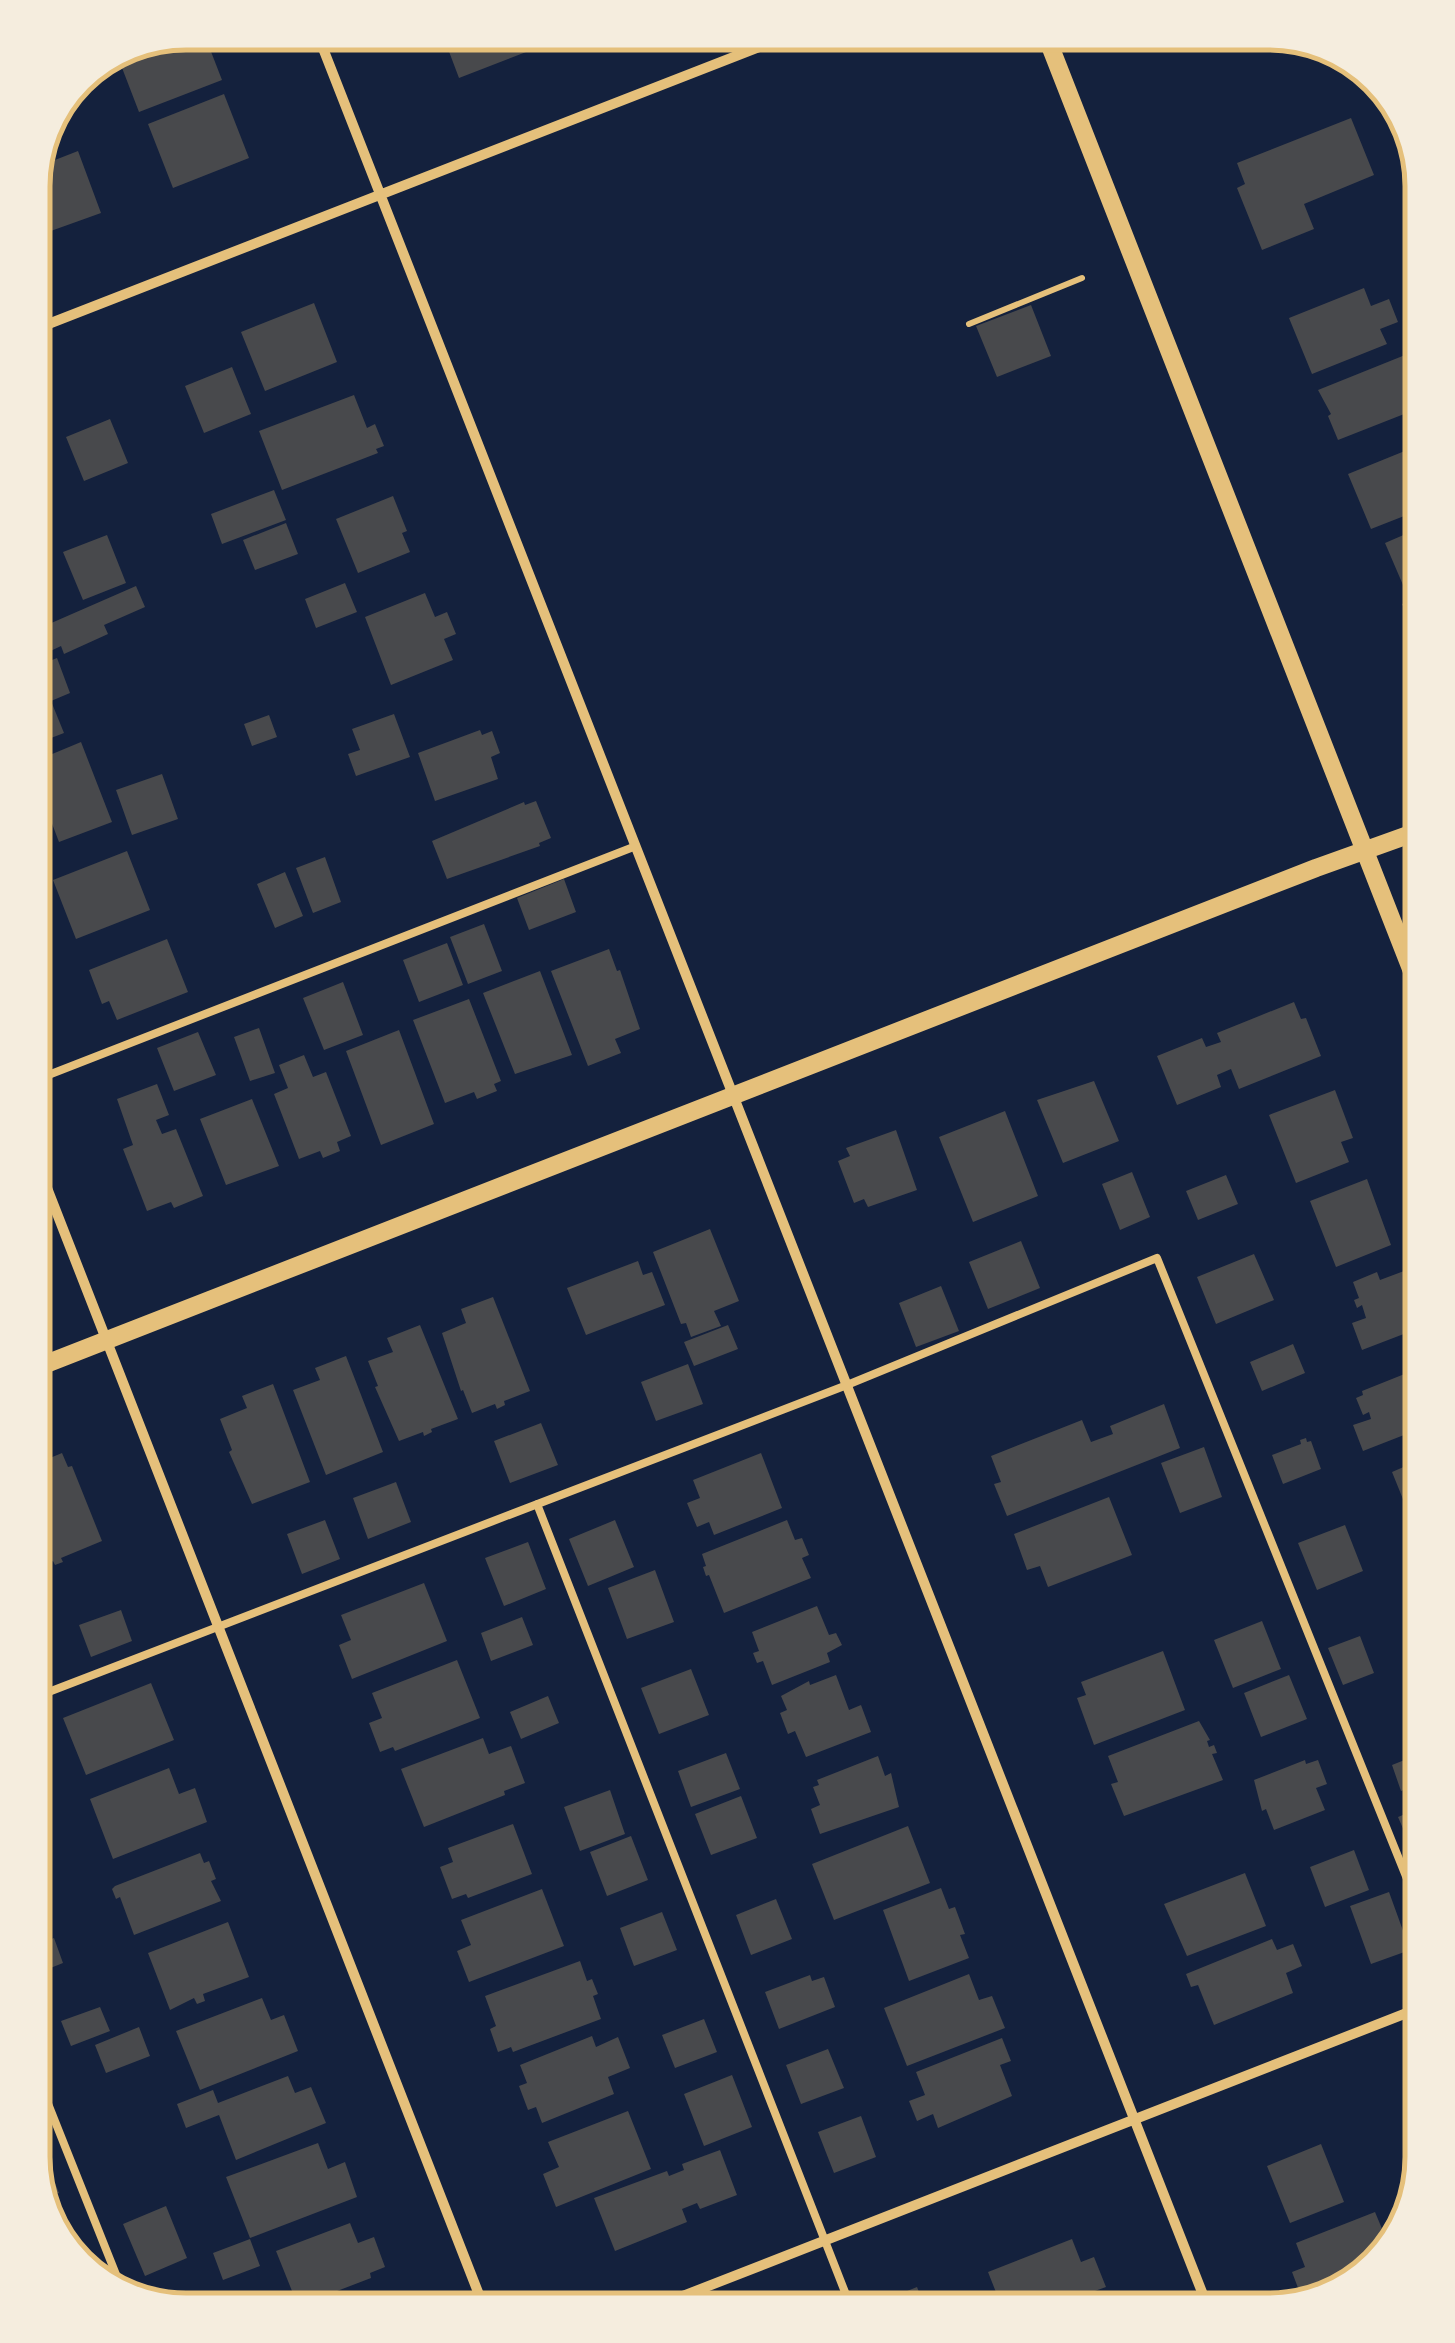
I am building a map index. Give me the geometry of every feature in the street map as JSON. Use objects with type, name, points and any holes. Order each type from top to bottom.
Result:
[{"type":"street","points":[[324,50],[1201,2293]]},
{"type":"street","points":[[50,323],[751,50]]},
{"type":"street","points":[[1052,50],[1405,953]]},
{"type":"street","points":[[50,1362],[1405,836]]},
{"type":"street","points":[[50,1196],[478,2293]]},
{"type":"street","points":[[691,2293],[1405,2014]]},
{"type":"lane","points":[[50,1074],[636,846]]},
{"type":"lane","points":[[50,1691],[847,1386],[1157,1258],[1405,1874]]},
{"type":"lane","points":[[537,1504],[845,2293]]},
{"type":"lane","points":[[50,2111],[115,2273]]},
{"type":"path","points":[[969,324],[1082,278]]},
{"type":"building","points":[[210,50],[222,80],[139,112],[121,66],[168,51]]},
{"type":"building","points":[[448,50],[531,50],[459,78]]},
{"type":"building","points":[[224,94],[249,158],[173,188],[148,124]]},
{"type":"building","points":[[1351,118],[1374,175],[1304,204],[1314,229],[1262,250],[1237,188],[1245,184],[1237,163]]},
{"type":"building","points":[[78,151],[101,213],[50,231],[53,161]]},
{"type":"building","points":[[1364,288],[1371,306],[1389,299],[1398,322],[1380,329],[1387,344],[1312,374],[1289,318]]},
{"type":"building","points":[[314,303],[337,362],[265,391],[241,332]]},
{"type":"building","points":[[1031,305],[1051,356],[997,377],[976,326]]},
{"type":"building","points":[[1405,355],[1405,414],[1338,440],[1328,416],[1331,414],[1318,390]]},
{"type":"building","points":[[232,367],[251,414],[204,433],[185,386]]},
{"type":"building","points":[[354,395],[367,428],[375,424],[384,446],[376,449],[378,453],[282,490],[259,431]]},
{"type":"building","points":[[110,419],[128,463],[84,481],[66,437]]},
{"type":"building","points":[[1405,451],[1405,516],[1371,529],[1348,474]]},
{"type":"building","points":[[274,490],[286,520],[222,544],[211,514]]},
{"type":"building","points":[[393,496],[407,531],[402,533],[410,552],[358,573],[336,519]]},
{"type":"building","points":[[286,523],[298,554],[255,570],[243,540]]},
{"type":"building","points":[[1405,534],[1405,584],[1403,585],[1385,543]]},
{"type":"building","points":[[107,535],[126,583],[83,600],[63,552]]},
{"type":"building","points":[[345,583],[357,612],[316,628],[305,599]]},
{"type":"building","points":[[136,586],[145,607],[104,625],[108,634],[64,654],[61,646],[50,651],[50,624]]},
{"type":"building","points":[[425,593],[435,617],[447,612],[456,634],[444,639],[453,660],[391,685],[365,617]]},
{"type":"building","points":[[57,658],[70,693],[51,701],[64,733],[50,738],[50,661]]},
{"type":"building","points":[[394,714],[410,757],[356,776],[348,754],[360,750],[352,729]]},
{"type":"building","points":[[269,715],[277,737],[252,746],[244,724]]},
{"type":"building","points":[[480,730],[482,735],[492,731],[500,753],[491,757],[498,779],[435,801],[418,753]]},
{"type":"building","points":[[81,742],[112,822],[59,842],[50,818],[50,755]]},
{"type":"building","points":[[162,774],[178,819],[132,835],[116,790]]},
{"type":"building","points":[[536,801],[551,838],[539,843],[540,846],[447,879],[432,841],[524,802],[525,805]]},
{"type":"building","points":[[127,851],[150,910],[76,939],[53,880]]},
{"type":"building","points":[[325,857],[341,902],[313,913],[296,868]]},
{"type":"building","points":[[285,872],[303,916],[275,928],[257,884]]},
{"type":"building","points":[[564,879],[576,912],[529,930],[517,898]]},
{"type":"building","points":[[484,924],[502,971],[468,984],[450,937]]},
{"type":"building","points":[[167,939],[188,992],[117,1020],[109,1001],[102,1004],[89,970]]},
{"type":"building","points":[[447,943],[463,985],[419,1002],[403,960]]},
{"type":"building","points":[[609,949],[640,1029],[615,1039],[621,1053],[588,1066],[551,971]]},
{"type":"building","points":[[540,971],[572,1055],[515,1074],[483,993]]},
{"type":"building","points":[[343,982],[363,1035],[324,1050],[303,998]]},
{"type":"building","points":[[469,999],[501,1081],[494,1084],[497,1091],[477,1099],[474,1092],[445,1103],[413,1020]]},
{"type":"building","points":[[1294,1002],[1301,1019],[1306,1018],[1321,1056],[1239,1089],[1231,1069],[1217,1075],[1221,1087],[1177,1105],[1157,1056],[1202,1038],[1206,1047],[1221,1042],[1217,1033]]},
{"type":"building","points":[[259,1028],[275,1073],[250,1081],[234,1037]]},
{"type":"building","points":[[399,1030],[434,1124],[381,1145],[346,1051]]},
{"type":"building","points":[[198,1032],[216,1075],[174,1091],[157,1048]]},
{"type":"building","points":[[304,1055],[313,1077],[326,1072],[351,1136],[337,1142],[340,1151],[323,1158],[320,1151],[299,1159],[274,1094],[288,1088],[279,1065]]},
{"type":"building","points":[[1094,1081],[1119,1141],[1063,1163],[1037,1100]]},
{"type":"building","points":[[157,1084],[169,1115],[156,1120],[162,1134],[176,1129],[203,1196],[174,1208],[171,1202],[147,1211],[123,1149],[133,1145],[117,1099]]},
{"type":"building","points":[[1335,1090],[1353,1138],[1341,1142],[1349,1162],[1296,1183],[1269,1115]]},
{"type":"building","points":[[252,1099],[279,1166],[226,1185],[200,1119]]},
{"type":"building","points":[[1005,1111],[1038,1196],[973,1222],[939,1137]]},
{"type":"building","points":[[896,1130],[917,1190],[868,1207],[864,1199],[854,1203],[838,1161],[850,1156],[846,1148]]},
{"type":"building","points":[[1132,1172],[1150,1217],[1120,1230],[1102,1184]]},
{"type":"building","points":[[1226,1175],[1238,1204],[1198,1220],[1186,1191]]},
{"type":"building","points":[[1367,1179],[1391,1245],[1336,1267],[1310,1201]]},
{"type":"building","points":[[710,1229],[739,1301],[714,1311],[721,1326],[691,1337],[686,1323],[681,1324],[653,1252]]},
{"type":"building","points":[[1021,1241],[1040,1288],[988,1309],[969,1262]]},
{"type":"building","points":[[1254,1254],[1274,1300],[1216,1324],[1197,1277]]},
{"type":"building","points":[[638,1261],[643,1275],[652,1272],[665,1305],[586,1335],[567,1288]]},
{"type":"building","points":[[1404,1271],[1405,1334],[1362,1350],[1352,1323],[1366,1318],[1362,1305],[1357,1308],[1354,1300],[1359,1298],[1353,1282],[1377,1272],[1380,1280]]},
{"type":"building","points":[[941,1286],[959,1331],[916,1347],[899,1303]]},
{"type":"building","points":[[493,1297],[530,1391],[504,1401],[505,1405],[497,1409],[495,1404],[472,1413],[442,1333],[466,1323],[461,1309]]},
{"type":"building","points":[[420,1325],[458,1419],[431,1429],[424,1436],[423,1432],[399,1441],[368,1361],[393,1352],[387,1338]]},
{"type":"building","points":[[728,1325],[738,1349],[694,1366],[684,1342]]},
{"type":"building","points":[[1293,1344],[1305,1373],[1262,1391],[1250,1362]]},
{"type":"building","points":[[346,1356],[383,1452],[326,1475],[293,1390],[320,1380],[315,1368]]},
{"type":"building","points":[[688,1364],[703,1404],[656,1421],[641,1382]]},
{"type":"building","points":[[1405,1374],[1405,1435],[1363,1451],[1353,1425],[1371,1419],[1369,1412],[1363,1415],[1356,1398],[1363,1395],[1362,1391]]},
{"type":"building","points":[[273,1384],[310,1482],[252,1504],[229,1452],[232,1450],[220,1419],[247,1408],[242,1396]]},
{"type":"building","points":[[1164,1404],[1180,1448],[1007,1516],[994,1484],[1001,1482],[991,1456],[1082,1420],[1091,1442],[1113,1434],[1110,1426]]},
{"type":"building","points":[[541,1423],[558,1465],[510,1483],[494,1441]]},
{"type":"building","points":[[1300,1440],[1311,1441],[1321,1469],[1283,1484],[1272,1455],[1301,1444]]},
{"type":"building","points":[[1204,1447],[1222,1497],[1180,1513],[1161,1463]]},
{"type":"building","points":[[62,1453],[68,1467],[72,1466],[102,1541],[61,1558],[63,1562],[55,1565],[50,1562],[50,1458]]},
{"type":"building","points":[[761,1453],[782,1508],[714,1535],[709,1522],[697,1527],[687,1503],[700,1498],[693,1480]]},
{"type":"building","points":[[1405,1466],[1405,1504],[1392,1472]]},
{"type":"building","points":[[396,1482],[411,1522],[368,1539],[353,1498]]},
{"type":"building","points":[[1109,1497],[1132,1555],[1048,1587],[1040,1566],[1027,1570],[1014,1534]]},
{"type":"building","points":[[325,1520],[340,1559],[302,1574],[287,1534]]},
{"type":"building","points":[[615,1520],[634,1567],[588,1586],[569,1539]]},
{"type":"building","points":[[787,1520],[795,1540],[802,1538],[809,1555],[802,1558],[811,1578],[724,1613],[709,1575],[706,1576],[702,1554]]},
{"type":"building","points":[[1345,1525],[1363,1571],[1317,1590],[1298,1543]]},
{"type":"building","points":[[528,1542],[546,1589],[504,1606],[485,1558]]},
{"type":"building","points":[[655,1570],[674,1622],[627,1639],[608,1588]]},
{"type":"building","points":[[424,1583],[447,1641],[352,1679],[339,1645],[351,1640],[341,1615]]},
{"type":"building","points":[[817,1606],[829,1635],[836,1633],[842,1645],[827,1653],[830,1662],[772,1685],[763,1661],[757,1663],[753,1653],[759,1651],[752,1632]]},
{"type":"building","points":[[121,1610],[132,1641],[91,1657],[79,1625]]},
{"type":"building","points":[[522,1617],[533,1645],[491,1661],[481,1633]]},
{"type":"building","points":[[1262,1621],[1281,1669],[1233,1688],[1214,1640]]},
{"type":"building","points":[[1360,1636],[1374,1673],[1343,1685],[1328,1648]]},
{"type":"building","points":[[1163,1651],[1185,1710],[1094,1745],[1077,1698],[1086,1695],[1081,1682]]},
{"type":"building","points":[[457,1660],[480,1718],[395,1751],[393,1747],[380,1752],[369,1723],[382,1718],[372,1693]]},
{"type":"building","points":[[691,1669],[709,1715],[659,1734],[641,1688]]},
{"type":"building","points":[[836,1675],[849,1710],[861,1705],[871,1732],[806,1757],[795,1731],[788,1734],[780,1713],[787,1710],[781,1696],[809,1681],[810,1685]]},
{"type":"building","points":[[1289,1675],[1307,1719],[1261,1737],[1244,1693]]},
{"type":"building","points":[[151,1683],[174,1740],[86,1775],[63,1718]]},
{"type":"building","points":[[548,1696],[559,1723],[521,1739],[510,1712]]},
{"type":"building","points":[[1199,1721],[1210,1740],[1209,1747],[1214,1745],[1217,1753],[1212,1754],[1223,1780],[1124,1816],[1111,1784],[1118,1782],[1108,1756]]},
{"type":"building","points":[[483,1738],[489,1754],[511,1746],[525,1783],[504,1791],[505,1795],[424,1827],[401,1769]]},
{"type":"building","points":[[726,1753],[740,1789],[691,1807],[678,1771]]},
{"type":"building","points":[[878,1756],[885,1776],[891,1773],[899,1807],[820,1834],[811,1809],[820,1805],[813,1787],[819,1785],[817,1780]]},
{"type":"building","points":[[1305,1760],[1306,1764],[1318,1760],[1327,1784],[1316,1788],[1325,1810],[1274,1830],[1266,1809],[1262,1811],[1254,1780]]},
{"type":"building","points":[[1405,1760],[1405,1789],[1401,1791],[1392,1765]]},
{"type":"building","points":[[169,1768],[179,1794],[195,1788],[207,1822],[113,1859],[90,1799]]},
{"type":"building","points":[[610,1790],[625,1834],[580,1851],[564,1807]]},
{"type":"building","points":[[741,1796],[757,1838],[711,1855],[695,1814]]},
{"type":"building","points":[[1405,1814],[1405,1833],[1398,1817]]},
{"type":"building","points":[[513,1824],[532,1874],[468,1898],[466,1894],[452,1899],[440,1867],[453,1862],[448,1848]]},
{"type":"building","points":[[908,1826],[930,1883],[834,1920],[812,1864]]},
{"type":"building","points":[[631,1836],[648,1880],[607,1896],[590,1852]]},
{"type":"building","points":[[1354,1850],[1369,1890],[1325,1907],[1310,1867]]},
{"type":"building","points":[[200,1853],[204,1863],[209,1861],[216,1879],[211,1881],[221,1901],[134,1935],[120,1897],[116,1899],[112,1889]]},
{"type":"building","points":[[1245,1873],[1266,1926],[1187,1956],[1164,1904]]},
{"type":"building","points":[[941,1888],[949,1909],[955,1907],[969,1958],[909,1981],[883,1910]]},
{"type":"building","points":[[542,1889],[564,1946],[469,1982],[457,1951],[471,1945],[461,1920]]},
{"type":"building","points":[[1389,1892],[1405,1936],[1405,1952],[1371,1964],[1350,1906]]},
{"type":"building","points":[[776,1899],[792,1939],[751,1955],[736,1915]]},
{"type":"building","points":[[662,1912],[677,1950],[634,1966],[620,1928]]},
{"type":"building","points":[[228,1922],[249,1977],[203,1994],[205,2001],[197,2004],[194,1998],[170,2010],[148,1953]]},
{"type":"building","points":[[54,1938],[63,1963],[50,1968],[50,1940]]},
{"type":"building","points":[[1272,1939],[1277,1950],[1293,1944],[1302,1966],[1286,1973],[1293,1993],[1214,2025],[1198,1985],[1191,1987],[1186,1974]]},
{"type":"building","points":[[580,1961],[587,1981],[592,1979],[598,1994],[593,1996],[601,2019],[513,2052],[511,2047],[498,2052],[490,2029],[496,2026],[485,1996]]},
{"type":"building","points":[[969,1974],[979,2000],[992,1996],[1005,2028],[907,2066],[884,2008]]},
{"type":"building","points":[[810,1975],[812,1981],[824,1977],[835,2007],[779,2029],[765,1992]]},
{"type":"building","points":[[262,1998],[271,2020],[284,2015],[298,2051],[200,2090],[176,2031]]},
{"type":"building","points":[[100,2007],[110,2031],[71,2046],[61,2021]]},
{"type":"building","points":[[704,2019],[717,2052],[675,2068],[662,2035]]},
{"type":"building","points":[[139,2027],[150,2056],[106,2073],[95,2045]]},
{"type":"building","points":[[592,2036],[596,2047],[618,2037],[630,2068],[608,2077],[614,2094],[542,2123],[536,2107],[528,2110],[519,2086],[527,2083],[520,2065]]},
{"type":"building","points":[[1002,2038],[1011,2061],[1000,2065],[1012,2096],[938,2128],[933,2114],[917,2121],[909,2101],[925,2095],[916,2072]]},
{"type":"building","points":[[828,2049],[844,2088],[801,2104],[786,2065]]},
{"type":"building","points":[[732,2075],[752,2127],[704,2146],[684,2094]]},
{"type":"building","points":[[288,2076],[295,2093],[311,2087],[326,2123],[236,2160],[219,2115],[186,2128],[177,2104],[213,2090],[218,2103]]},
{"type":"building","points":[[628,2111],[651,2169],[556,2207],[543,2174],[559,2167],[548,2142]]},
{"type":"building","points":[[861,2116],[876,2157],[834,2173],[818,2132]]},
{"type":"building","points":[[318,2143],[328,2169],[345,2162],[357,2197],[250,2238],[226,2177]]},
{"type":"building","points":[[1321,2144],[1344,2202],[1290,2223],[1267,2166]]},
{"type":"building","points":[[720,2150],[737,2195],[700,2209],[697,2203],[682,2209],[687,2222],[615,2251],[594,2198],[667,2171],[669,2176],[684,2170],[682,2164]]},
{"type":"building","points":[[166,2206],[187,2258],[145,2276],[123,2224]]},
{"type":"building","points":[[1375,2212],[1383,2231],[1345,2270],[1299,2289],[1292,2272],[1305,2267],[1296,2243]]},
{"type":"building","points":[[350,2223],[358,2243],[374,2237],[385,2267],[370,2273],[371,2278],[332,2293],[293,2293],[276,2251]]},
{"type":"building","points":[[250,2239],[260,2266],[223,2280],[213,2253]]},
{"type":"building","points":[[1072,2239],[1081,2262],[1094,2257],[1106,2287],[1092,2293],[996,2293],[988,2272]]}]
